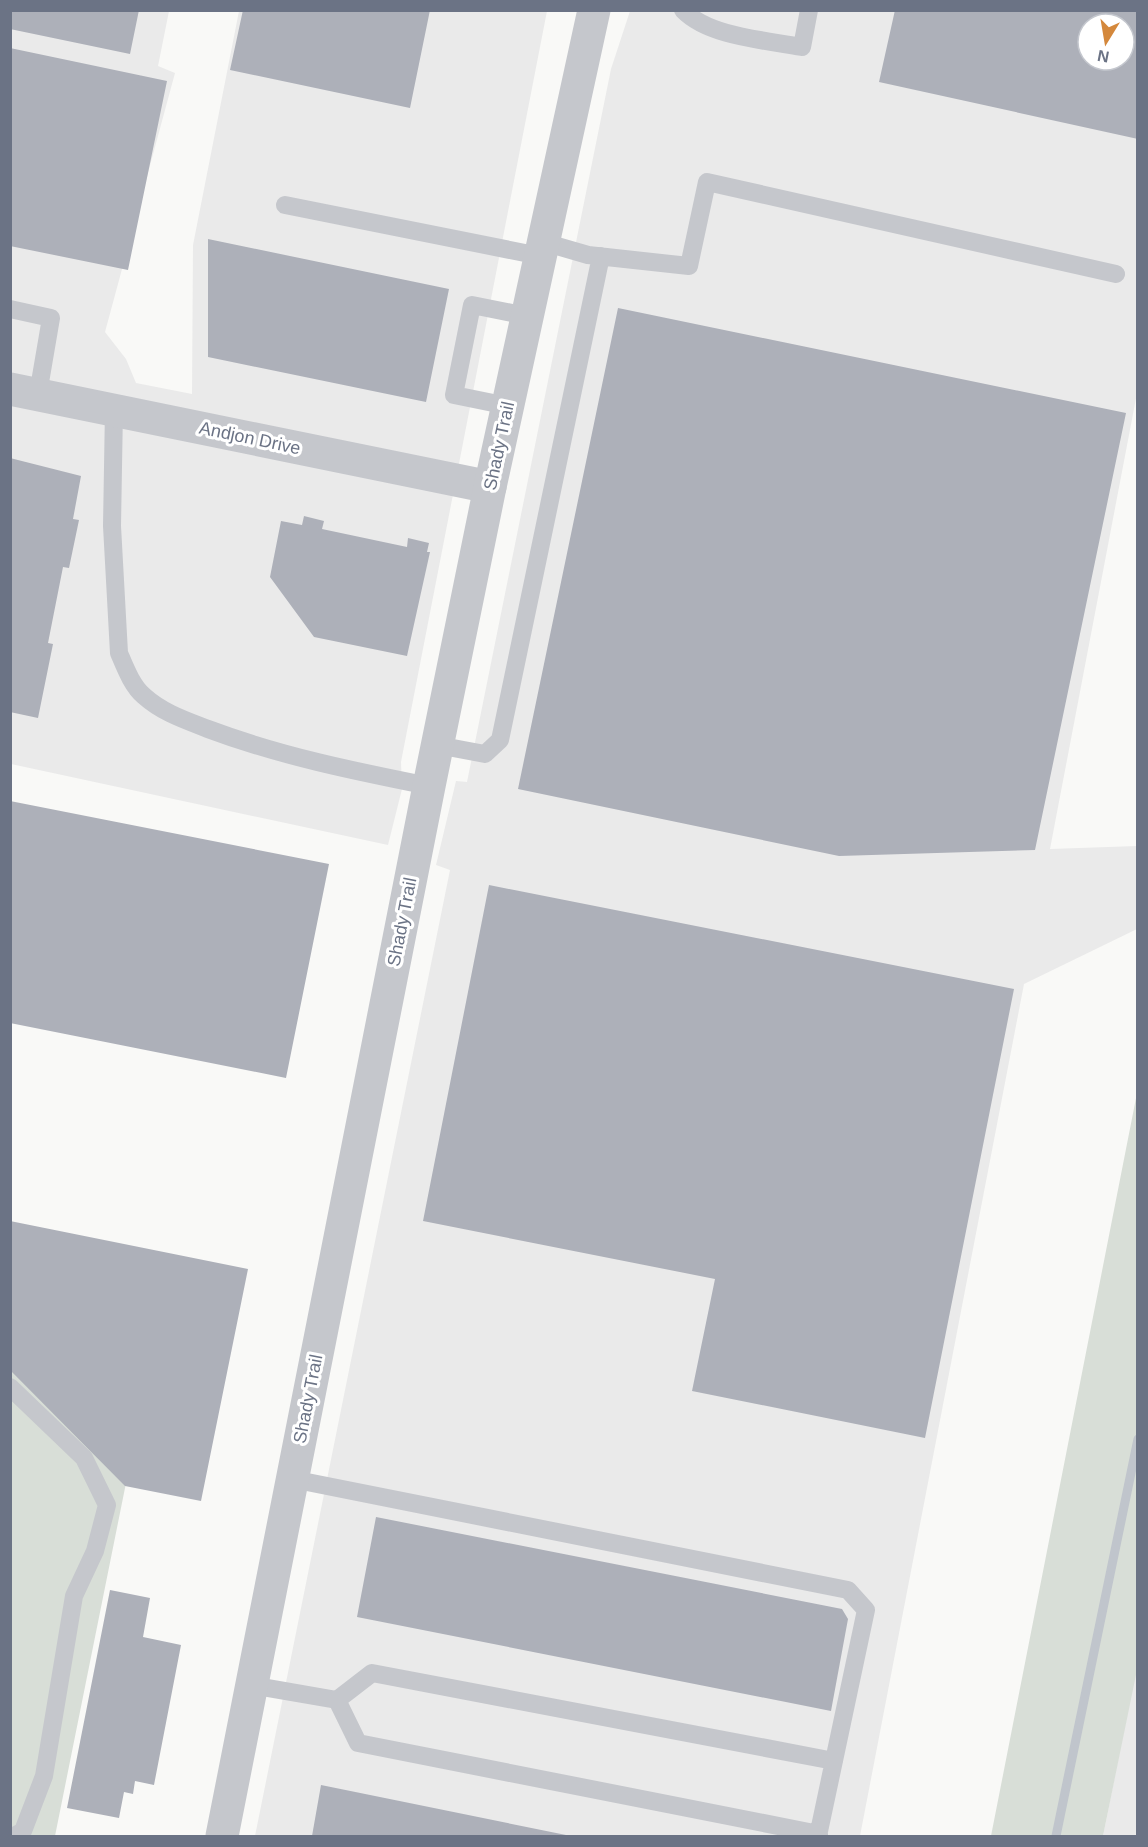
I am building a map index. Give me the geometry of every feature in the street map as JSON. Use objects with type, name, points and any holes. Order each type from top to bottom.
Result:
[{"type":"street","name":"Shady Trail","points":[[222,1836],[437,745],[490,487],[594,10]]},
{"type":"street","name":"Andjon Drive","points":[[24,391],[490,487]]},
{"type":"lane","points":[[683,10],[708,27],[735,35],[802,47],[809,10]]},
{"type":"lane","points":[[285,205],[542,249],[689,266],[707,182],[1116,274]]},
{"type":"lane","points":[[437,745],[485,754],[500,740],[601,256]]},
{"type":"lane","points":[[508,406],[454,395],[472,305],[527,316]]},
{"type":"lane","points":[[10,309],[51,318],[24,391]]},
{"type":"lane","points":[[114,409],[111,526],[119,653],[126,670],[142,694],[164,712],[252,746],[429,786]]},
{"type":"lane","points":[[10,1388],[84,1458],[107,1505],[94,1551],[74,1596],[44,1776],[23,1831],[14,1836]]},
{"type":"lane","points":[[292,1479],[848,1590],[866,1610],[818,1835],[358,1743],[337,1700]]},
{"type":"lane","points":[[252,1685],[337,1700],[372,1673],[834,1761]]},
{"type":"shaded area","points":[[11,11],[169,11],[158,66],[175,73],[105,332],[126,359],[136,383],[192,394],[193,245],[239,11],[547,11],[401,762],[402,789],[388,845],[11,764]]},
{"type":"shaded area","points":[[630,11],[1137,11],[1137,393],[1050,849],[1137,846],[1137,929],[1024,984],[860,1836],[255,1836],[450,870],[436,865],[456,781],[467,782],[611,69]]},
{"type":"shaded area","points":[[1137,1093],[1138,1665],[1103,1836],[991,1836]]},
{"type":"shaded area","points":[[10,1366],[126,1483],[55,1836],[11,1836]]},
{"type":"shaded area","points":[[1137,1665],[1137,1836],[1103,1836],[1131,1695]]},
{"type":"building","points":[[10,10],[139,10],[130,54],[10,29]]},
{"type":"building","points":[[243,10],[430,10],[410,108],[230,70]]},
{"type":"building","points":[[895,10],[1138,10],[1138,139],[879,82]]},
{"type":"building","points":[[10,48],[167,81],[128,270],[10,246]]},
{"type":"building","points":[[208,239],[449,289],[426,402],[208,357]]},
{"type":"building","points":[[618,308],[1126,413],[1035,850],[839,856],[518,789]]},
{"type":"building","points":[[10,458],[81,476],[73,519],[79,520],[69,568],[63,567],[48,643],[53,644],[38,718],[10,712]]},
{"type":"building","points":[[304,516],[324,521],[322,529],[407,547],[408,538],[429,543],[427,552],[430,552],[407,656],[314,637],[270,577],[281,521],[302,525]]},
{"type":"building","points":[[10,801],[329,864],[286,1078],[10,1023]]},
{"type":"building","points":[[489,885],[1014,989],[925,1438],[692,1391],[715,1279],[423,1221]]},
{"type":"building","points":[[10,1221],[248,1269],[201,1501],[125,1486],[10,1370]]},
{"type":"building","points":[[376,1517],[842,1609],[848,1619],[831,1711],[357,1617]]},
{"type":"building","points":[[110,1590],[150,1598],[143,1637],[181,1645],[154,1785],[135,1781],[133,1794],[124,1792],[119,1818],[67,1808]]},
{"type":"building","points":[[321,1785],[566,1835],[566,1836],[312,1836]]},
{"type":"waterway","points":[[1056,1836],[1138,1439]]}]
